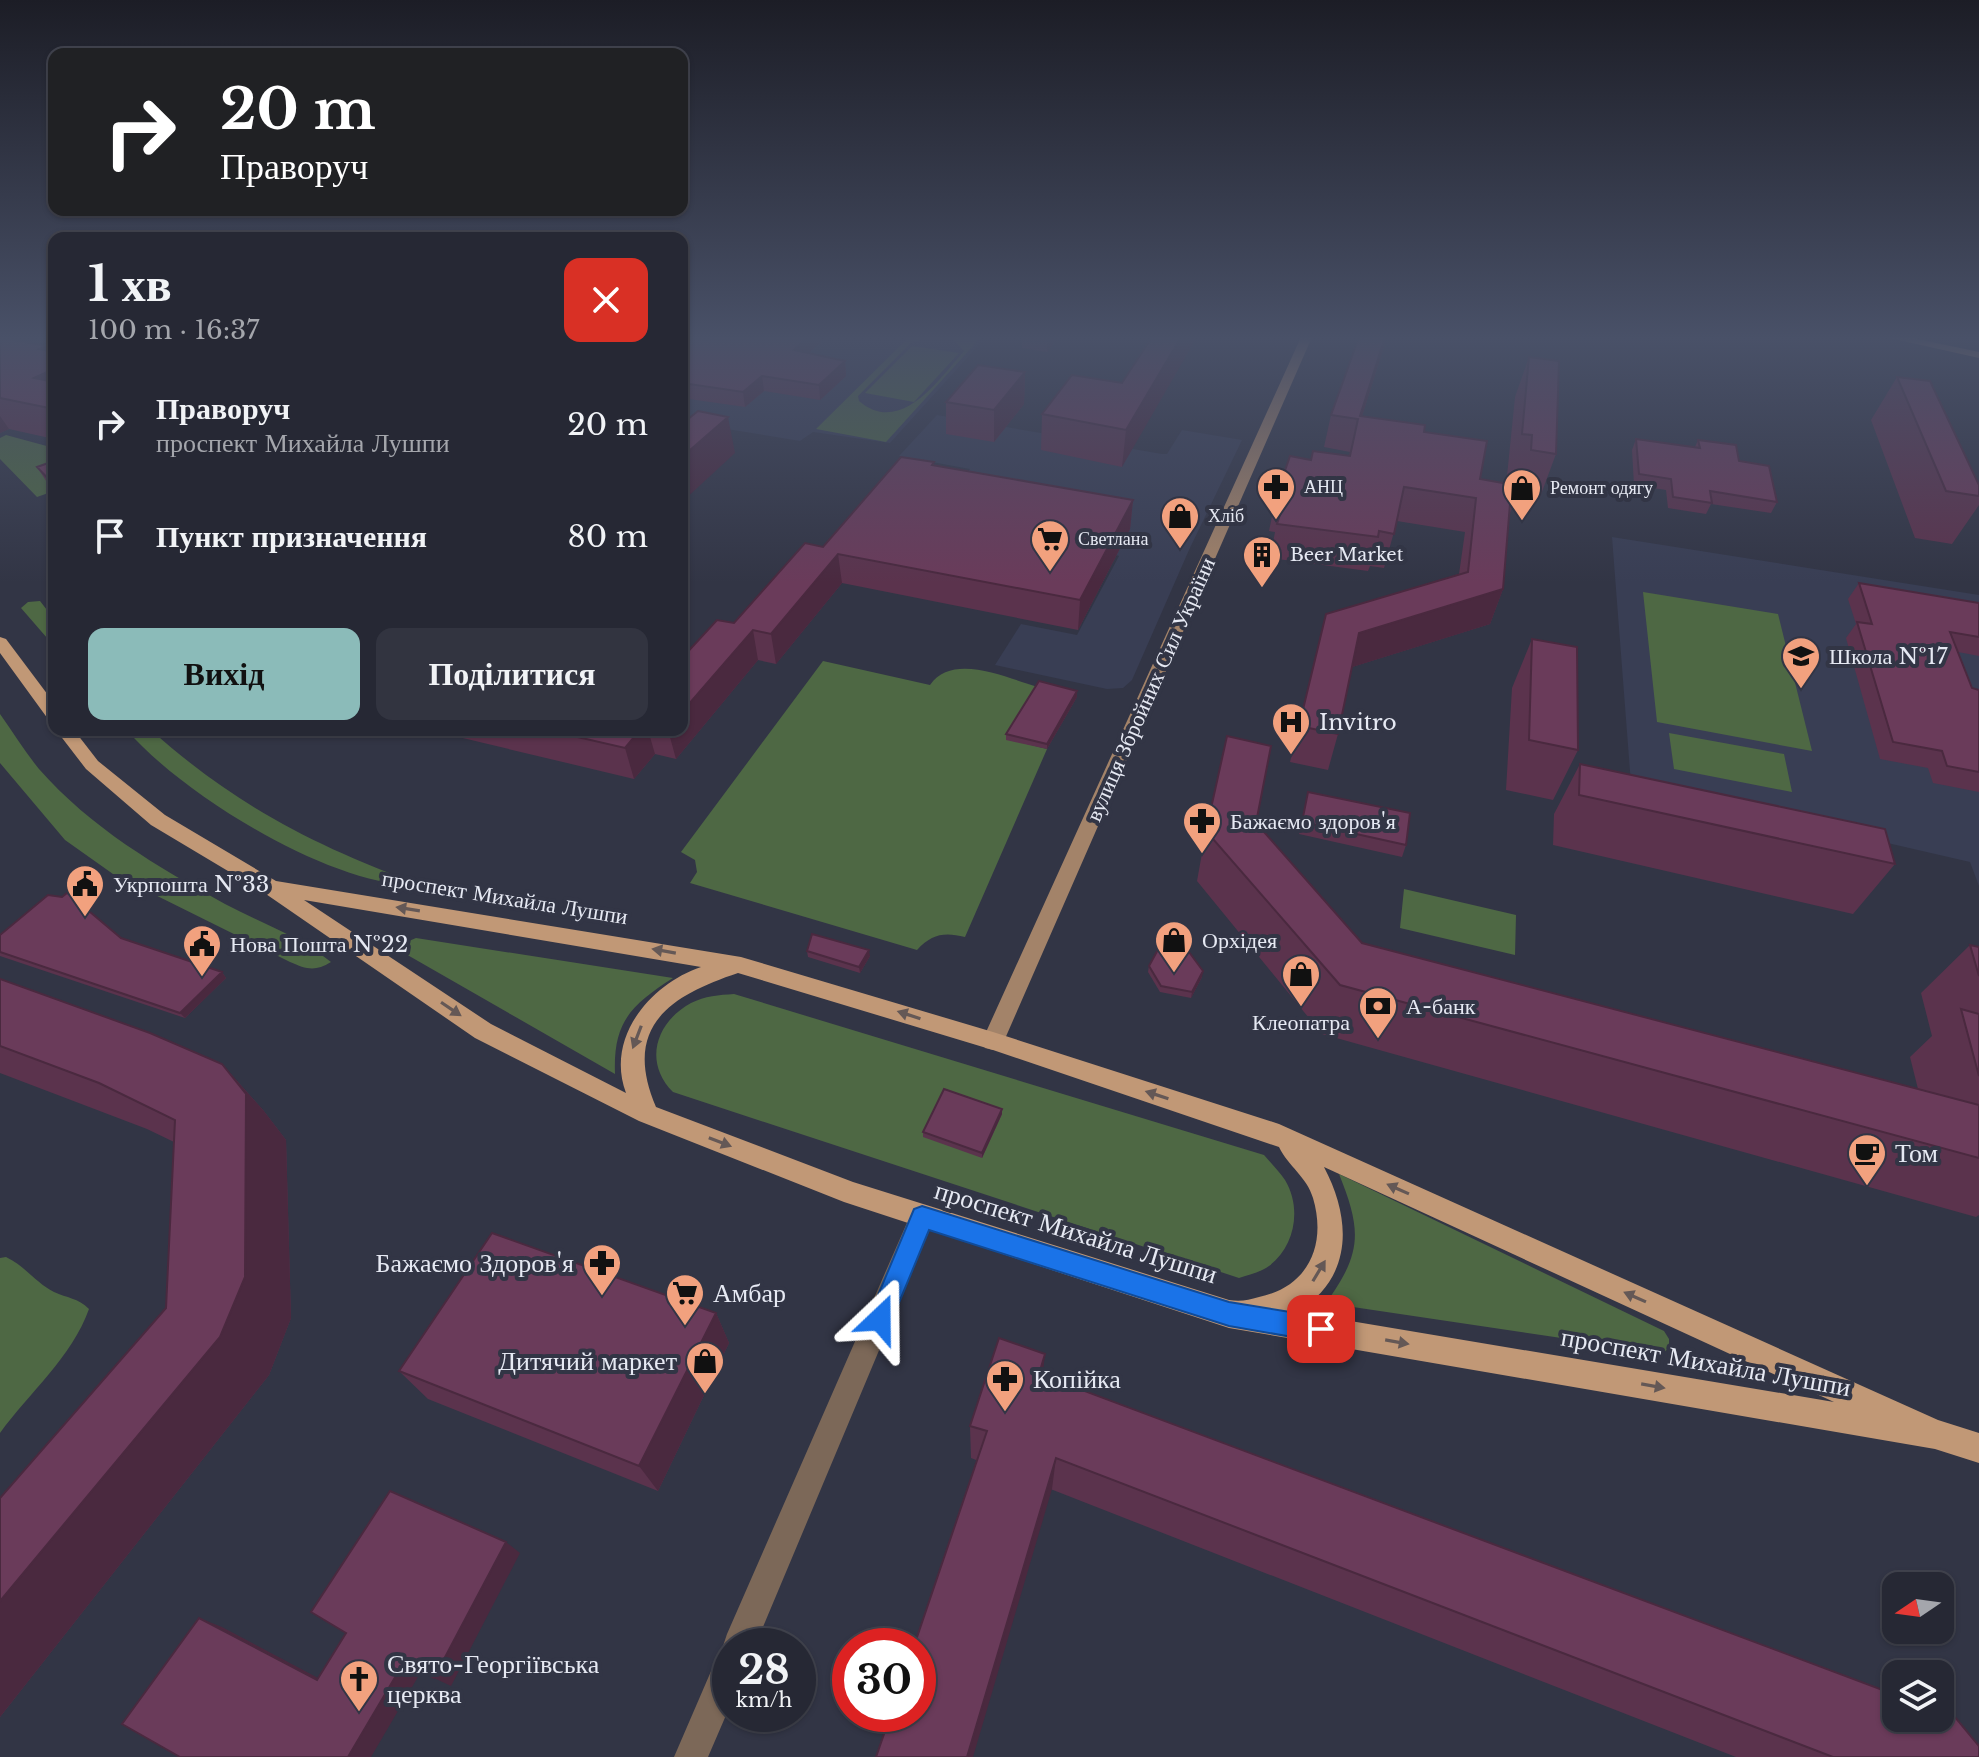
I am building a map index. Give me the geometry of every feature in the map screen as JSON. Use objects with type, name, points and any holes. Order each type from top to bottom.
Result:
[{"type":"main road","points":[[0,642],[48,707]]},
{"type":"main road","name":"проспект Михайла Лушпи","points":[[70,736],[92,765],[158,820],[270,887],[483,1031],[647,1114],[853,1194],[1229,1314],[1935,1434]]},
{"type":"main road","name":"проспект Михайла Лушпи","points":[[270,887],[741,965],[993,1041],[1279,1135],[1935,1434],[1979,1448]]},
{"type":"main road","points":[[647,1114],[632,1077],[632,1050],[641,1025],[659,1001],[683,983],[711,971],[741,965]]},
{"type":"main road","points":[[1229,1314],[1265,1312],[1296,1299],[1319,1276],[1331,1248],[1333,1216],[1323,1185],[1305,1157],[1279,1135]]},
{"type":"street","name":"вулиця Збройних Сил України","points":[[993,1041],[1270,419]]},
{"type":"street","points":[[747,1628],[922,1217]]},
{"type":"street","points":[[691,1757],[712,1709]]},
{"type":"shaded area","points":[[688,419],[912,419],[890,443],[813,432],[800,441],[696,424],[688,430]]},
{"type":"shaded area","points":[[933,419],[960,419],[1162,454],[1167,454],[1182,430],[1242,440],[1132,680],[1123,688],[1107,689],[995,665],[1021,624],[1077,635],[1119,556],[950,495],[970,469],[899,456]]},
{"type":"shaded area","name":"Школа №17","points":[[1612,537],[1979,595],[1979,886],[1970,862],[1631,784]]},
{"type":"green space","points":[[826,419],[907,419],[886,442],[816,429]]},
{"type":"green space","points":[[6,435],[48,446],[48,493],[37,497],[0,459],[0,438]]},
{"type":"green space","points":[[1643,592],[1778,614],[1812,751],[1657,722]]},
{"type":"green space","points":[[40,601],[48,611],[48,639],[21,608],[28,602]]},
{"type":"green space","points":[[823,661],[930,685],[940,675],[966,669],[981,670],[1038,687],[1007,739],[1047,749],[965,937],[939,936],[917,950],[690,883],[697,872],[695,860],[681,852]]},
{"type":"green space","points":[[0,714],[39,769],[103,828],[174,875],[293,937],[331,962],[310,968],[290,962],[113,874],[65,840],[0,763]]},
{"type":"green space","points":[[1669,733],[1784,754],[1792,792],[1674,769]]},
{"type":"green space","points":[[133,736],[158,736],[214,781],[278,821],[346,855],[421,885],[386,882],[347,872],[305,855],[221,808],[152,755]]},
{"type":"green space","points":[[1404,889],[1516,915],[1515,955],[1400,928]]},
{"type":"green space","points":[[416,938],[673,978],[646,997],[621,1028],[615,1074],[404,953],[409,941]]},
{"type":"green space","points":[[734,994],[1264,1155],[1283,1177],[1290,1191],[1294,1215],[1290,1238],[1269,1266],[1239,1278],[673,1092],[658,1068],[656,1056],[662,1032],[679,1011],[691,1003],[707,997]]},
{"type":"green space","points":[[1339,1174],[1664,1331],[1669,1339],[1669,1348],[1663,1353],[1326,1303],[1346,1270],[1355,1241],[1352,1211]]},
{"type":"green space","points":[[6,1257],[48,1288],[77,1300],[89,1309],[61,1359],[0,1433],[0,1258]]},
{"type":"building","points":[[688,419],[726,419],[688,452]]},
{"type":"building","points":[[1068,419],[1133,419],[1126,430]]},
{"type":"building","points":[[1358,419],[1425,425],[1424,432],[1487,441],[1480,479],[1514,485],[1513,504],[1510,504],[1503,589],[1359,633],[1338,734],[1299,726],[1326,614],[1468,572],[1476,498],[1404,487],[1394,534],[1379,531],[1378,537],[1277,524],[1285,499],[1276,497],[1290,456],[1311,460],[1313,451],[1350,456]]},
{"type":"building","points":[[1523,419],[1557,419],[1556,454],[1531,450],[1532,435],[1522,434]]},
{"type":"building","points":[[1915,419],[1948,419],[1979,485],[1979,496],[1946,491]]},
{"type":"building","points":[[1636,439],[1700,448],[1698,440],[1736,445],[1739,461],[1769,466],[1777,502],[1710,491],[1712,503],[1673,497],[1671,479],[1639,474]]},
{"type":"building","points":[[901,457],[1133,500],[1080,600],[838,554],[771,634],[753,630],[688,705],[688,651],[717,620],[734,623],[805,543],[823,547]]},
{"type":"building","points":[[48,463],[48,479],[37,467]]},
{"type":"building","points":[[1859,583],[1979,603],[1979,637],[1950,632],[1972,688],[1979,690],[1979,772],[1947,766],[1942,751],[1893,742],[1857,622],[1872,624]]},
{"type":"building","points":[[1532,639],[1577,647],[1578,750],[1529,740]]},
{"type":"building","points":[[1039,681],[1077,691],[1047,744],[1006,734]]},
{"type":"building","points":[[573,736],[635,736],[625,748]]},
{"type":"building","points":[[1227,736],[1271,746],[1256,823],[1362,943],[1979,1105],[1979,1158],[1340,985],[1206,831]]},
{"type":"building","points":[[1580,764],[1885,829],[1895,864],[1579,795]]},
{"type":"building","points":[[1308,792],[1410,813],[1406,845],[1302,822]]},
{"type":"building","points":[[67,893],[89,901],[83,906],[121,938],[222,972],[180,1013],[0,952],[0,935],[48,895],[62,897]]},
{"type":"building","points":[[812,934],[869,950],[859,967],[807,951]]},
{"type":"building","name":"Орхідея","points":[[1161,944],[1189,952],[1203,971],[1192,992],[1161,986],[1149,966]]},
{"type":"building","points":[[1970,945],[1979,947],[1979,976]]},
{"type":"building","points":[[0,979],[150,1033],[222,1064],[246,1094],[245,1277],[220,1337],[0,1601],[0,1498],[166,1308],[175,1120],[99,1083],[0,1046]]},
{"type":"building","points":[[1961,1009],[1979,1014],[1979,1076]]},
{"type":"building","points":[[944,1089],[1002,1109],[982,1153],[923,1132]]},
{"type":"building","points":[[492,1233],[716,1313],[639,1466],[399,1371]]},
{"type":"building","points":[[999,1338],[1045,1354],[1039,1374],[1882,1690],[1882,1732],[1954,1732],[1955,1717],[1979,1746],[1979,1757],[1833,1757],[1056,1458],[967,1757],[876,1757],[885,1732],[936,1732],[936,1628],[920,1628],[987,1431],[970,1426]]},
{"type":"building","points":[[390,1491],[506,1542],[434,1678],[404,1662],[348,1757],[180,1757],[122,1724],[199,1618],[317,1680],[346,1633],[311,1612]]},
{"type":"place","name":"АНЦ","points":[[1276,521]]},
{"type":"place","name":"Ремонт одягу","points":[[1522,522]]},
{"type":"place","name":"Хліб","points":[[1180,550]]},
{"type":"place","name":"Светлана","points":[[1050,573]]},
{"type":"place","name":"Beer Market","points":[[1262,589]]},
{"type":"place","name":"Школа №17","points":[[1801,690]]},
{"type":"place","name":"Invitro","points":[[1291,756]]},
{"type":"place","name":"Бажаємо здоров'я","points":[[1202,855]]},
{"type":"place","name":"Укрпошта №33","points":[[85,918]]},
{"type":"place","name":"Орхідея","points":[[1174,974]]},
{"type":"place","name":"Нова Пошта №22","points":[[202,978]]},
{"type":"place","name":"Клеопатра","points":[[1301,1008]]},
{"type":"place","name":"А-банк","points":[[1378,1040]]},
{"type":"place","name":"Том","points":[[1867,1187]]},
{"type":"place","name":"Бажаємо Здоров'я","points":[[602,1297]]},
{"type":"place","name":"Амбар","points":[[685,1327]]},
{"type":"place","name":"Дитячий маркет","points":[[705,1395]]},
{"type":"place","name":"Копійка","points":[[1005,1413]]},
{"type":"place","name":"Свято-Георгіївська церква","points":[[359,1713]]},
{"type":"route","points":[[880,1319],[922,1217],[1229,1314],[1321,1329]]}]
